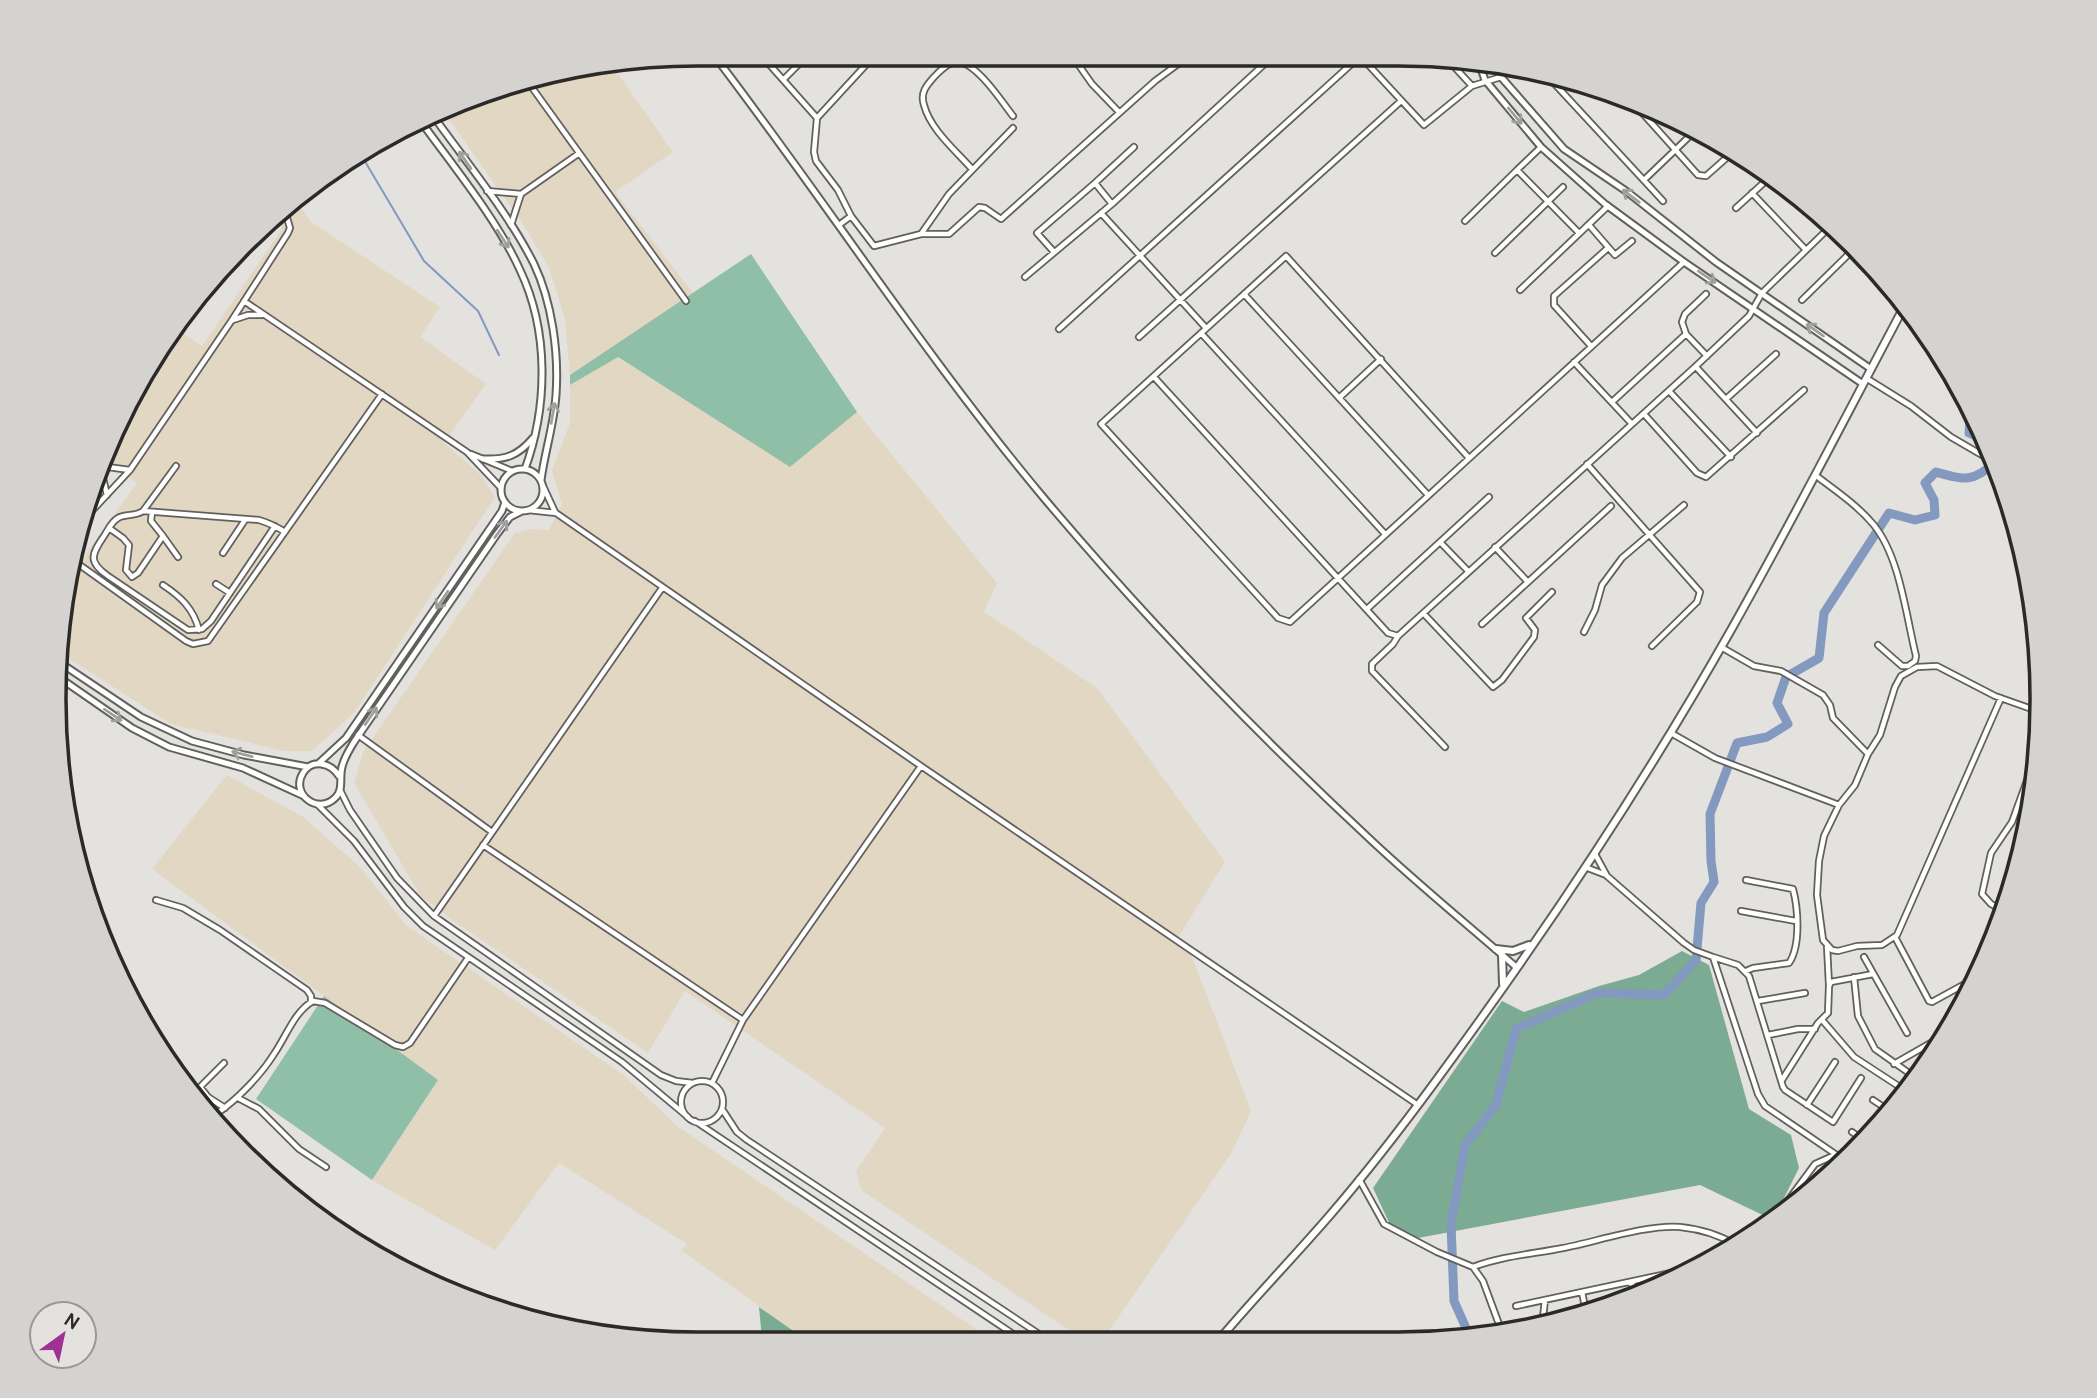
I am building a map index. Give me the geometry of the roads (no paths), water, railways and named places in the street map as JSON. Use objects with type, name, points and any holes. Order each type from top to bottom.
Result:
[{"type":"main road","points":[[1226,1332],[1359,1180],[1418,1105],[1585,867],[1671,733],[1721,647],[1900,314]]},
{"type":"main road","points":[[1496,949],[1513,951],[1534,942]]},
{"type":"main road","points":[[1502,955],[1502,988]]},
{"type":"street","points":[[722,66],[961,393],[1112,578],[1314,787],[1376,845],[1517,967]]},
{"type":"street","points":[[772,66],[817,118]]},
{"type":"street","points":[[784,79],[797,66]]},
{"type":"street","points":[[864,66],[817,118],[814,152],[816,161],[838,190],[851,216],[874,246],[921,234],[949,234],[979,207],[1001,219],[1119,112],[1176,66]]},
{"type":"street","points":[[946,66],[924,89],[922,96],[929,118],[972,169]]},
{"type":"street","points":[[967,66],[979,74],[1013,116]]},
{"type":"street","points":[[1079,66],[1092,84],[1119,112]]},
{"type":"street","points":[[1025,277],[1112,204],[1262,66]]},
{"type":"street","points":[[1059,330],[1349,66]]},
{"type":"street","points":[[1369,66],[1424,125],[1472,86],[1501,77],[1564,149],[1626,191],[1716,262],[1871,369]]},
{"type":"street","points":[[1457,70],[1472,86]]},
{"type":"street","points":[[1482,72],[1485,80],[1541,147],[1608,206],[1752,308],[1865,381],[1911,406],[1951,437],[1981,454]]},
{"type":"street","points":[[1558,87],[1663,201]]},
{"type":"street","points":[[533,89],[686,301]]},
{"type":"street","points":[[1139,337],[1401,101]]},
{"type":"street","points":[[1648,118],[1698,175],[1706,176],[1726,158]]},
{"type":"street","points":[[438,123],[510,225],[534,265],[546,298],[553,334],[556,396],[542,483],[544,492],[539,503],[510,517],[358,735],[343,762],[339,776],[340,790],[350,810],[397,878],[435,916],[661,1075],[676,1081],[705,1081],[717,1086],[723,1097],[722,1109],[714,1119],[701,1123],[695,1121]]},
{"type":"street","points":[[921,234],[940,204],[1013,128]]},
{"type":"street","points":[[426,129],[507,244],[531,297],[542,363],[541,393],[535,436],[525,468]]},
{"type":"street","points":[[1644,180],[1687,137]]},
{"type":"street","points":[[1054,253],[1037,233],[1134,147]]},
{"type":"street","points":[[1465,221],[1541,147]]},
{"type":"street","points":[[510,225],[521,194],[578,154]]},
{"type":"street","points":[[1517,170],[1579,233]]},
{"type":"street","points":[[1095,183],[1112,204]]},
{"type":"street","points":[[1736,208],[1763,183]]},
{"type":"street","points":[[1495,253],[1563,187]]},
{"type":"street","points":[[487,191],[521,194]]},
{"type":"street","points":[[1752,193],[1806,250]]},
{"type":"street","points":[[1520,290],[1608,206]]},
{"type":"street","points":[[1101,213],[1206,328]]},
{"type":"street","points":[[839,225],[851,216]]},
{"type":"street","points":[[97,505],[130,470],[232,320],[288,233],[290,228],[287,219]]},
{"type":"street","points":[[1588,225],[1615,255],[1632,241]]},
{"type":"street","points":[[1445,747],[1372,671],[1372,664],[1468,571],[1749,316],[1762,293],[1825,232]]},
{"type":"street","points":[[1591,346],[1554,306],[1553,301],[1554,296],[1608,248]]},
{"type":"street","points":[[1802,300],[1848,255]]},
{"type":"street","points":[[1469,458],[1286,256],[1101,425],[1278,618],[1290,622],[1338,577],[1469,458],[1684,261]]},
{"type":"street","points":[[1244,294],[1428,495]]},
{"type":"street","points":[[1706,294],[1684,317],[1682,327],[1707,356]]},
{"type":"street","points":[[244,301],[467,452],[501,488],[505,502],[510,507],[556,513]]},
{"type":"street","points":[[232,320],[247,315],[264,316]]},
{"type":"street","points":[[1201,333],[1385,534]]},
{"type":"street","points":[[1612,402],[1686,334]]},
{"type":"street","points":[[1726,399],[1776,354]]},
{"type":"street","points":[[1339,398],[1381,359]]},
{"type":"street","points":[[1574,362],[1632,424]]},
{"type":"street","points":[[1695,367],[1757,433]]},
{"type":"street","points":[[1154,377],[1388,632],[1398,636]]},
{"type":"street","points":[[1644,414],[1701,476],[1712,475],[1804,390]]},
{"type":"street","points":[[1669,391],[1731,457]]},
{"type":"street","points":[[81,565],[186,640],[193,644],[202,644],[214,635],[382,394]]},
{"type":"street","points":[[483,458],[500,459],[516,455],[535,436]]},
{"type":"street","points":[[467,452],[512,471]]},
{"type":"street","points":[[1587,464],[1700,592],[1696,602],[1652,646]]},
{"type":"street","points":[[176,466],[143,511],[124,515],[114,521],[94,551],[93,558],[98,569],[188,630],[199,630],[211,621],[275,526]]},
{"type":"street","points":[[111,467],[130,470]]},
{"type":"street","points":[[501,488],[503,480],[512,471],[525,468],[537,474],[556,513],[1418,1105]]},
{"type":"street","points":[[1815,475],[1875,525],[1884,539],[1897,574],[1916,656],[1908,666],[1902,666],[1878,645]]},
{"type":"street","points":[[104,484],[107,495]]},
{"type":"street","points":[[1367,609],[1489,497]]},
{"type":"street","points":[[68,668],[141,717],[183,737],[297,767],[318,764],[332,753],[352,729],[502,511],[505,502]]},
{"type":"street","points":[[1584,632],[1607,579],[1622,558],[1684,505]]},
{"type":"street","points":[[1482,624],[1611,506]]},
{"type":"street","points":[[143,511],[259,520],[285,533]]},
{"type":"street","points":[[152,512],[151,521],[178,558]]},
{"type":"street","points":[[223,552],[245,519]]},
{"type":"street","points":[[109,528],[129,545],[126,570],[132,577],[138,573],[163,536]]},
{"type":"street","points":[[1440,541],[1468,571]]},
{"type":"street","points":[[1495,547],[1528,582]]},
{"type":"street","points":[[216,584],[230,593]]},
{"type":"street","points":[[163,585],[188,605],[199,630]]},
{"type":"street","points":[[435,916],[662,588]]},
{"type":"street","points":[[1424,614],[1493,687],[1502,680],[1534,637],[1535,630],[1526,618],[1552,592]]},
{"type":"street","points":[[1721,647],[1754,666],[1782,671],[1823,695],[1830,705],[1833,718],[1868,754]]},
{"type":"street","points":[[1781,1080],[1828,1013],[1827,946],[1821,933],[1817,895],[1824,836],[1839,805],[1855,785],[1885,721],[1901,676],[1910,670],[1928,665],[1937,666],[2001,698],[2030,708]]},
{"type":"street","points":[[67,683],[132,728],[160,743],[187,754],[243,768],[318,805],[354,841],[404,907],[423,926],[626,1065],[688,1117],[1010,1332]]},
{"type":"street","points":[[1827,946],[1838,951],[1857,946],[1882,945],[1895,937],[1905,920],[2001,698]]},
{"type":"street","points":[[1671,733],[1715,758],[1839,805]]},
{"type":"street","points":[[358,735],[492,832]]},
{"type":"street","points":[[318,764],[331,766],[339,776]]},
{"type":"street","points":[[712,1083],[743,1020],[921,766]]},
{"type":"street","points":[[303,796],[299,785],[303,772],[309,767]]},
{"type":"street","points":[[318,805],[334,800],[340,790]]},
{"type":"street","points":[[1995,906],[1982,894],[1991,852],[2012,822],[2024,790]]},
{"type":"street","points":[[483,845],[743,1020]]},
{"type":"street","points":[[1594,853],[1607,876]]},
{"type":"street","points":[[1585,867],[1607,876],[1694,950],[1738,965],[1745,971],[1752,982],[1785,1090],[1830,1121],[1835,1121],[1861,1078]]},
{"type":"street","points":[[1745,971],[1789,963],[1796,944],[1793,889],[1746,880]]},
{"type":"street","points":[[156,900],[183,908],[239,941],[307,990],[311,996],[311,1002],[285,1034],[272,1058],[238,1098],[219,1112]]},
{"type":"street","points":[[1741,911],[1796,921]]},
{"type":"street","points":[[1895,937],[1929,1001],[1934,1001],[1961,986]]},
{"type":"street","points":[[1710,956],[1761,1100],[1773,1112],[1836,1154]]},
{"type":"street","points":[[1864,957],[1907,1033]]},
{"type":"street","points":[[311,1002],[325,1003],[395,1045],[407,1046],[468,958]]},
{"type":"street","points":[[1829,986],[1835,981],[1873,974]]},
{"type":"street","points":[[1854,978],[1858,1016],[1875,1049],[1908,1073]]},
{"type":"street","points":[[1758,1001],[1805,993]]},
{"type":"street","points":[[1823,1021],[1854,1057],[1898,1086]]},
{"type":"street","points":[[1768,1035],[1815,1029]]},
{"type":"street","points":[[1894,1064],[1927,1045]]},
{"type":"street","points":[[1807,1105],[1835,1062]]},
{"type":"street","points":[[224,1063],[200,1087],[208,1097],[225,1108]]},
{"type":"street","points":[[688,1117],[683,1111],[682,1095],[692,1083]]},
{"type":"street","points":[[238,1098],[260,1108],[299,1149],[327,1167]]},
{"type":"street","points":[[1873,1100],[1882,1106]]},
{"type":"street","points":[[722,1109],[737,1132],[747,1140],[1036,1332]]},
{"type":"street","points":[[1852,1132],[1856,1135]]},
{"type":"street","points":[[1794,1192],[1815,1164],[1836,1154]]},
{"type":"street","points":[[1359,1180],[1384,1224],[1471,1267],[1483,1281],[1498,1323]]},
{"type":"street","points":[[1471,1267],[1637,1231],[1677,1226],[1716,1233],[1726,1239]]},
{"type":"street","points":[[1516,1306],[1654,1277]]},
{"type":"street","points":[[1630,1282],[1634,1285]]},
{"type":"street","points":[[1582,1292],[1584,1303]]},
{"type":"street","points":[[1543,1314],[1545,1300]]},
{"type":"waterway","points":[[365,162],[424,261],[478,311],[499,355]]},
{"type":"waterway","points":[[1969,429],[1972,434]]},
{"type":"waterway","points":[[1466,1327],[1454,1301],[1451,1224],[1465,1145],[1496,1105],[1516,1029],[1597,993],[1664,995],[1696,960],[1701,903],[1714,882],[1710,814],[1737,743],[1767,737],[1788,724],[1777,703],[1786,677],[1819,658],[1824,613],[1889,513],[1915,520],[1935,515],[1934,500],[1925,483],[1936,472],[1968,478],[1987,469]]}]
